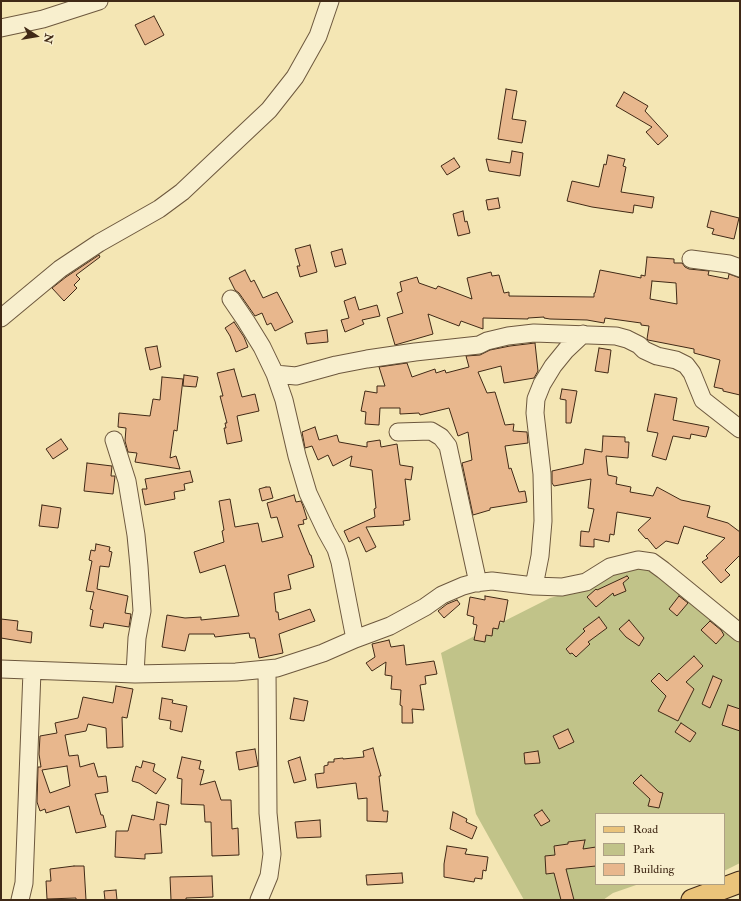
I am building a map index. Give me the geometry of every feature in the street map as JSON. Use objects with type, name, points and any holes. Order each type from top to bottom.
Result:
[{"type":"main road","points":[[692,900],[740,882]]},
{"type":"street","points":[[1,28],[43,19],[99,1]]},
{"type":"street","points":[[1,318],[15,304],[60,269],[99,243],[159,209],[182,192],[269,110],[295,77],[318,36],[330,1]]},
{"type":"street","points":[[691,259],[716,262],[740,268]]},
{"type":"street","points":[[230,299],[246,321],[275,374],[284,400],[297,456],[308,493],[336,549],[340,562],[354,639]]},
{"type":"street","points":[[275,374],[296,376],[359,360],[479,345],[487,341],[528,333],[616,336],[628,339],[639,345],[644,350],[658,356],[676,360],[686,365],[692,373],[703,400],[740,429]]},
{"type":"street","points":[[534,586],[540,556],[542,521],[542,474],[535,413],[536,399],[542,384],[553,366],[566,350],[583,334]]},
{"type":"street","points":[[398,432],[431,431],[441,437],[448,446],[478,582]]},
{"type":"street","points":[[114,440],[127,481],[135,528],[139,566],[142,611],[136,638],[135,674]]},
{"type":"street","points":[[1,669],[135,674],[213,673],[277,668],[323,653],[396,623],[425,608],[442,595],[463,586],[478,582],[492,581],[534,586],[562,587],[586,582],[610,568],[638,560],[652,562],[740,633]]},
{"type":"street","points":[[259,900],[269,876],[272,854],[268,814],[267,669]]},
{"type":"street","points":[[20,900],[24,883],[32,671]]},
{"type":"green space","points":[[648,561],[740,630],[740,863],[725,870],[725,813],[595,813],[595,885],[636,885],[613,893],[603,900],[524,900],[476,814],[441,653],[550,598],[580,590],[611,569]]},
{"type":"building","points":[[154,16],[164,35],[145,45],[135,25]]},
{"type":"building","points":[[506,89],[517,91],[512,119],[526,121],[522,143],[498,139]]},
{"type":"building","points":[[624,92],[648,106],[645,111],[668,136],[658,145],[646,132],[652,127],[616,106]]},
{"type":"building","points":[[512,151],[523,153],[520,176],[489,171],[486,159],[510,163]]},
{"type":"building","points":[[608,155],[625,159],[623,166],[626,167],[621,192],[654,197],[652,208],[634,205],[633,213],[592,207],[567,201],[572,181],[599,187],[604,164],[606,165]]},
{"type":"building","points":[[454,158],[460,167],[447,175],[441,166]]},
{"type":"building","points":[[498,198],[500,208],[488,210],[486,200]]},
{"type":"building","points":[[463,211],[465,222],[467,221],[470,233],[458,236],[453,214]]},
{"type":"building","points":[[711,211],[739,218],[734,239],[712,234],[714,229],[707,227]]},
{"type":"building","points":[[310,245],[317,272],[300,277],[297,266],[300,266],[295,249]]},
{"type":"building","points":[[342,249],[346,264],[335,267],[331,252]]},
{"type":"building","points":[[99,255],[100,257],[76,275],[80,279],[74,285],[77,288],[64,301],[52,288]]},
{"type":"building","points":[[647,257],[674,259],[674,263],[682,263],[689,269],[709,271],[708,275],[728,279],[729,274],[740,278],[740,395],[714,387],[720,360],[694,353],[694,349],[648,340],[649,326],[641,325],[641,323],[605,318],[604,323],[587,320],[550,319],[544,317],[528,319],[483,318],[483,329],[461,321],[459,326],[428,314],[433,334],[395,345],[387,318],[403,313],[397,293],[402,291],[400,282],[417,277],[419,283],[436,289],[438,286],[472,299],[467,278],[491,272],[492,276],[499,275],[504,293],[509,292],[509,296],[594,297],[600,270],[641,278],[641,275],[645,276]],"holes":[[[652,281],[676,283],[677,304],[650,299]]]},
{"type":"building","points":[[245,270],[251,282],[254,280],[263,298],[277,292],[293,322],[275,331],[271,323],[267,325],[262,313],[255,316],[239,293],[235,290],[229,278]]},
{"type":"building","points":[[355,297],[359,310],[377,305],[380,316],[362,320],[364,324],[345,332],[341,320],[349,318],[344,301]]},
{"type":"building","points":[[234,322],[244,337],[248,347],[236,352],[230,336],[225,328]]},
{"type":"building","points":[[327,330],[328,342],[307,344],[305,333]]},
{"type":"building","points":[[535,343],[538,371],[534,378],[504,383],[501,366],[478,372],[487,393],[495,392],[505,425],[514,424],[513,431],[527,432],[528,443],[505,446],[509,469],[511,468],[519,492],[525,491],[527,502],[490,508],[490,510],[473,515],[462,463],[472,460],[468,432],[458,436],[449,408],[420,415],[419,413],[400,414],[400,408],[380,408],[379,425],[365,424],[366,412],[361,411],[365,391],[377,393],[377,386],[385,386],[379,367],[407,363],[412,377],[435,369],[436,373],[445,370],[446,373],[469,367],[466,356],[480,355],[490,350],[510,346]]},
{"type":"building","points":[[157,346],[161,367],[150,370],[145,348]]},
{"type":"building","points":[[599,348],[611,350],[608,373],[595,371]]},
{"type":"building","points":[[234,369],[242,397],[255,394],[259,411],[237,416],[242,441],[227,444],[224,428],[226,428],[225,423],[227,423],[220,396],[223,396],[217,373]]},
{"type":"building","points":[[184,375],[198,377],[196,387],[183,386]]},
{"type":"building","points":[[162,377],[183,379],[177,431],[174,430],[170,458],[176,456],[180,469],[135,462],[137,453],[128,452],[125,441],[126,428],[118,427],[119,413],[150,416],[153,399],[160,400]]},
{"type":"building","points":[[562,389],[577,391],[571,423],[566,423],[566,400],[560,399]]},
{"type":"building","points":[[655,394],[677,398],[673,420],[709,427],[706,437],[691,434],[690,439],[673,436],[666,460],[652,456],[658,433],[647,431]]},
{"type":"building","points":[[315,427],[319,440],[337,435],[339,442],[367,447],[367,442],[380,440],[381,447],[397,444],[400,465],[413,467],[411,480],[405,479],[410,520],[403,521],[404,525],[366,527],[376,547],[366,552],[359,537],[349,542],[344,531],[375,517],[374,509],[376,508],[372,470],[350,466],[352,456],[333,466],[328,455],[318,460],[312,446],[305,448],[302,432]]},
{"type":"building","points":[[603,436],[625,437],[625,442],[629,442],[628,458],[606,456],[608,475],[617,477],[616,484],[631,487],[630,492],[653,496],[657,487],[681,500],[710,506],[707,517],[728,523],[740,532],[740,555],[725,570],[730,575],[721,583],[702,562],[708,558],[706,556],[725,538],[684,526],[678,544],[666,541],[656,549],[638,530],[651,518],[617,512],[614,535],[610,534],[609,542],[594,539],[594,547],[580,546],[581,531],[589,532],[594,509],[588,508],[591,479],[554,486],[552,483],[552,471],[583,464],[585,449],[602,452]]},
{"type":"building","points":[[61,439],[68,449],[53,459],[46,449]]},
{"type":"building","points":[[87,463],[112,466],[111,476],[115,476],[113,494],[84,491]]},
{"type":"building","points":[[190,471],[193,482],[184,484],[185,490],[174,492],[175,499],[145,505],[142,489],[147,489],[145,479]]},
{"type":"building","points":[[270,487],[273,498],[262,501],[259,489]]},
{"type":"building","points":[[294,495],[296,502],[301,501],[307,519],[303,520],[304,524],[298,525],[311,555],[314,567],[288,575],[291,589],[274,593],[276,612],[278,612],[279,620],[310,609],[315,621],[279,634],[283,653],[259,658],[255,638],[250,638],[249,633],[215,637],[214,634],[189,634],[185,651],[162,647],[167,615],[185,618],[201,617],[201,620],[239,616],[225,565],[200,573],[194,552],[224,542],[222,531],[224,530],[219,501],[230,499],[235,527],[258,523],[262,542],[283,537],[277,517],[271,518],[267,503]]},
{"type":"building","points":[[42,505],[61,508],[58,528],[39,526]]},
{"type":"building","points":[[96,544],[110,547],[109,551],[112,552],[109,567],[100,566],[97,589],[128,596],[125,613],[131,614],[129,627],[104,623],[103,628],[90,626],[93,610],[90,609],[94,592],[86,591],[92,561],[89,560],[91,550],[95,551]]},
{"type":"building","points":[[627,576],[629,578],[623,583],[626,591],[614,596],[613,593],[596,607],[587,597],[596,589],[597,590]]},
{"type":"building","points":[[485,596],[508,600],[504,622],[500,621],[498,629],[493,628],[492,636],[486,635],[485,642],[474,640],[477,625],[473,624],[474,617],[467,615],[470,597],[485,600]]},
{"type":"building","points":[[679,596],[688,603],[677,616],[669,609]]},
{"type":"building","points":[[457,600],[460,604],[444,618],[438,611],[447,604]]},
{"type":"building","points":[[599,617],[607,628],[588,642],[590,644],[576,657],[572,653],[570,654],[566,649],[585,631],[583,629]]},
{"type":"building","points":[[1,619],[18,621],[17,630],[32,632],[31,643],[1,638]]},
{"type":"building","points":[[629,620],[644,638],[639,646],[626,637],[619,629]]},
{"type":"building","points":[[710,621],[721,630],[724,635],[716,644],[701,630]]},
{"type":"building","points":[[389,640],[391,647],[404,645],[406,665],[434,661],[437,674],[425,676],[426,684],[420,685],[424,710],[412,709],[413,723],[402,723],[402,706],[400,705],[401,690],[391,689],[392,676],[385,675],[386,662],[372,671],[366,663],[375,657],[372,644]]},
{"type":"building","points":[[694,656],[703,666],[686,682],[694,689],[678,721],[658,711],[666,696],[651,681],[659,673],[667,681]]},
{"type":"building","points":[[713,676],[722,680],[710,708],[702,704]]},
{"type":"building","points":[[116,686],[133,689],[127,718],[122,717],[123,747],[107,748],[106,728],[88,724],[86,731],[65,735],[69,756],[78,755],[80,767],[94,763],[98,777],[106,776],[108,792],[95,794],[106,827],[76,833],[69,806],[46,813],[45,809],[40,811],[37,802],[38,767],[41,767],[39,754],[40,736],[57,733],[55,723],[78,718],[83,697],[113,703]],"holes":[[[67,766],[70,786],[50,793],[42,770]]]},
{"type":"building","points":[[162,698],[173,700],[172,703],[187,706],[182,732],[170,729],[171,721],[159,719]]},
{"type":"building","points":[[294,698],[308,701],[304,721],[290,719]]},
{"type":"building","points":[[728,705],[740,709],[740,731],[722,725]]},
{"type":"building","points":[[681,723],[696,733],[690,742],[675,732]]},
{"type":"building","points":[[568,729],[574,742],[559,749],[553,736]]},
{"type":"building","points":[[373,748],[381,776],[379,776],[383,811],[388,811],[387,822],[367,821],[367,798],[358,799],[356,783],[317,788],[315,774],[324,773],[324,766],[328,765],[328,762],[334,762],[334,759],[364,757],[363,751]]},
{"type":"building","points":[[255,749],[258,766],[239,770],[236,752]]},
{"type":"building","points":[[538,751],[540,763],[525,764],[524,753]]},
{"type":"building","points":[[182,757],[201,761],[199,769],[204,770],[200,785],[215,781],[221,800],[231,800],[232,829],[238,828],[239,855],[212,856],[211,822],[205,822],[204,805],[181,804],[182,779],[177,778]]},
{"type":"building","points":[[300,757],[306,780],[294,783],[288,761]]},
{"type":"building","points":[[143,761],[155,764],[153,771],[166,779],[156,794],[139,783],[132,781],[136,766],[141,768]]},
{"type":"building","points":[[641,775],[659,792],[663,793],[659,808],[648,806],[650,799],[633,783]]},
{"type":"building","points":[[157,802],[169,805],[166,825],[160,824],[162,853],[145,854],[145,859],[115,857],[116,831],[128,831],[132,815],[154,820]]},
{"type":"building","points":[[542,810],[550,821],[541,826],[534,815]]},
{"type":"building","points":[[453,812],[467,819],[466,822],[477,827],[472,839],[450,829]]},
{"type":"building","points":[[320,820],[321,837],[297,838],[295,822]]},
{"type":"building","points":[[585,840],[583,849],[595,847],[595,866],[566,869],[574,900],[561,900],[554,873],[546,874],[545,856],[555,855],[554,846],[568,844],[568,842]]},
{"type":"building","points":[[447,846],[467,849],[465,854],[488,857],[486,871],[483,870],[482,879],[475,878],[474,882],[444,877],[444,864]]},
{"type":"building","points":[[84,866],[86,900],[76,900],[76,898],[47,899],[46,881],[51,881],[50,869]]},
{"type":"building","points":[[402,873],[403,883],[367,885],[366,875]]},
{"type":"building","points":[[212,876],[213,897],[171,900],[170,877]]},
{"type":"building","points":[[116,890],[117,900],[105,900],[104,891]]}]
